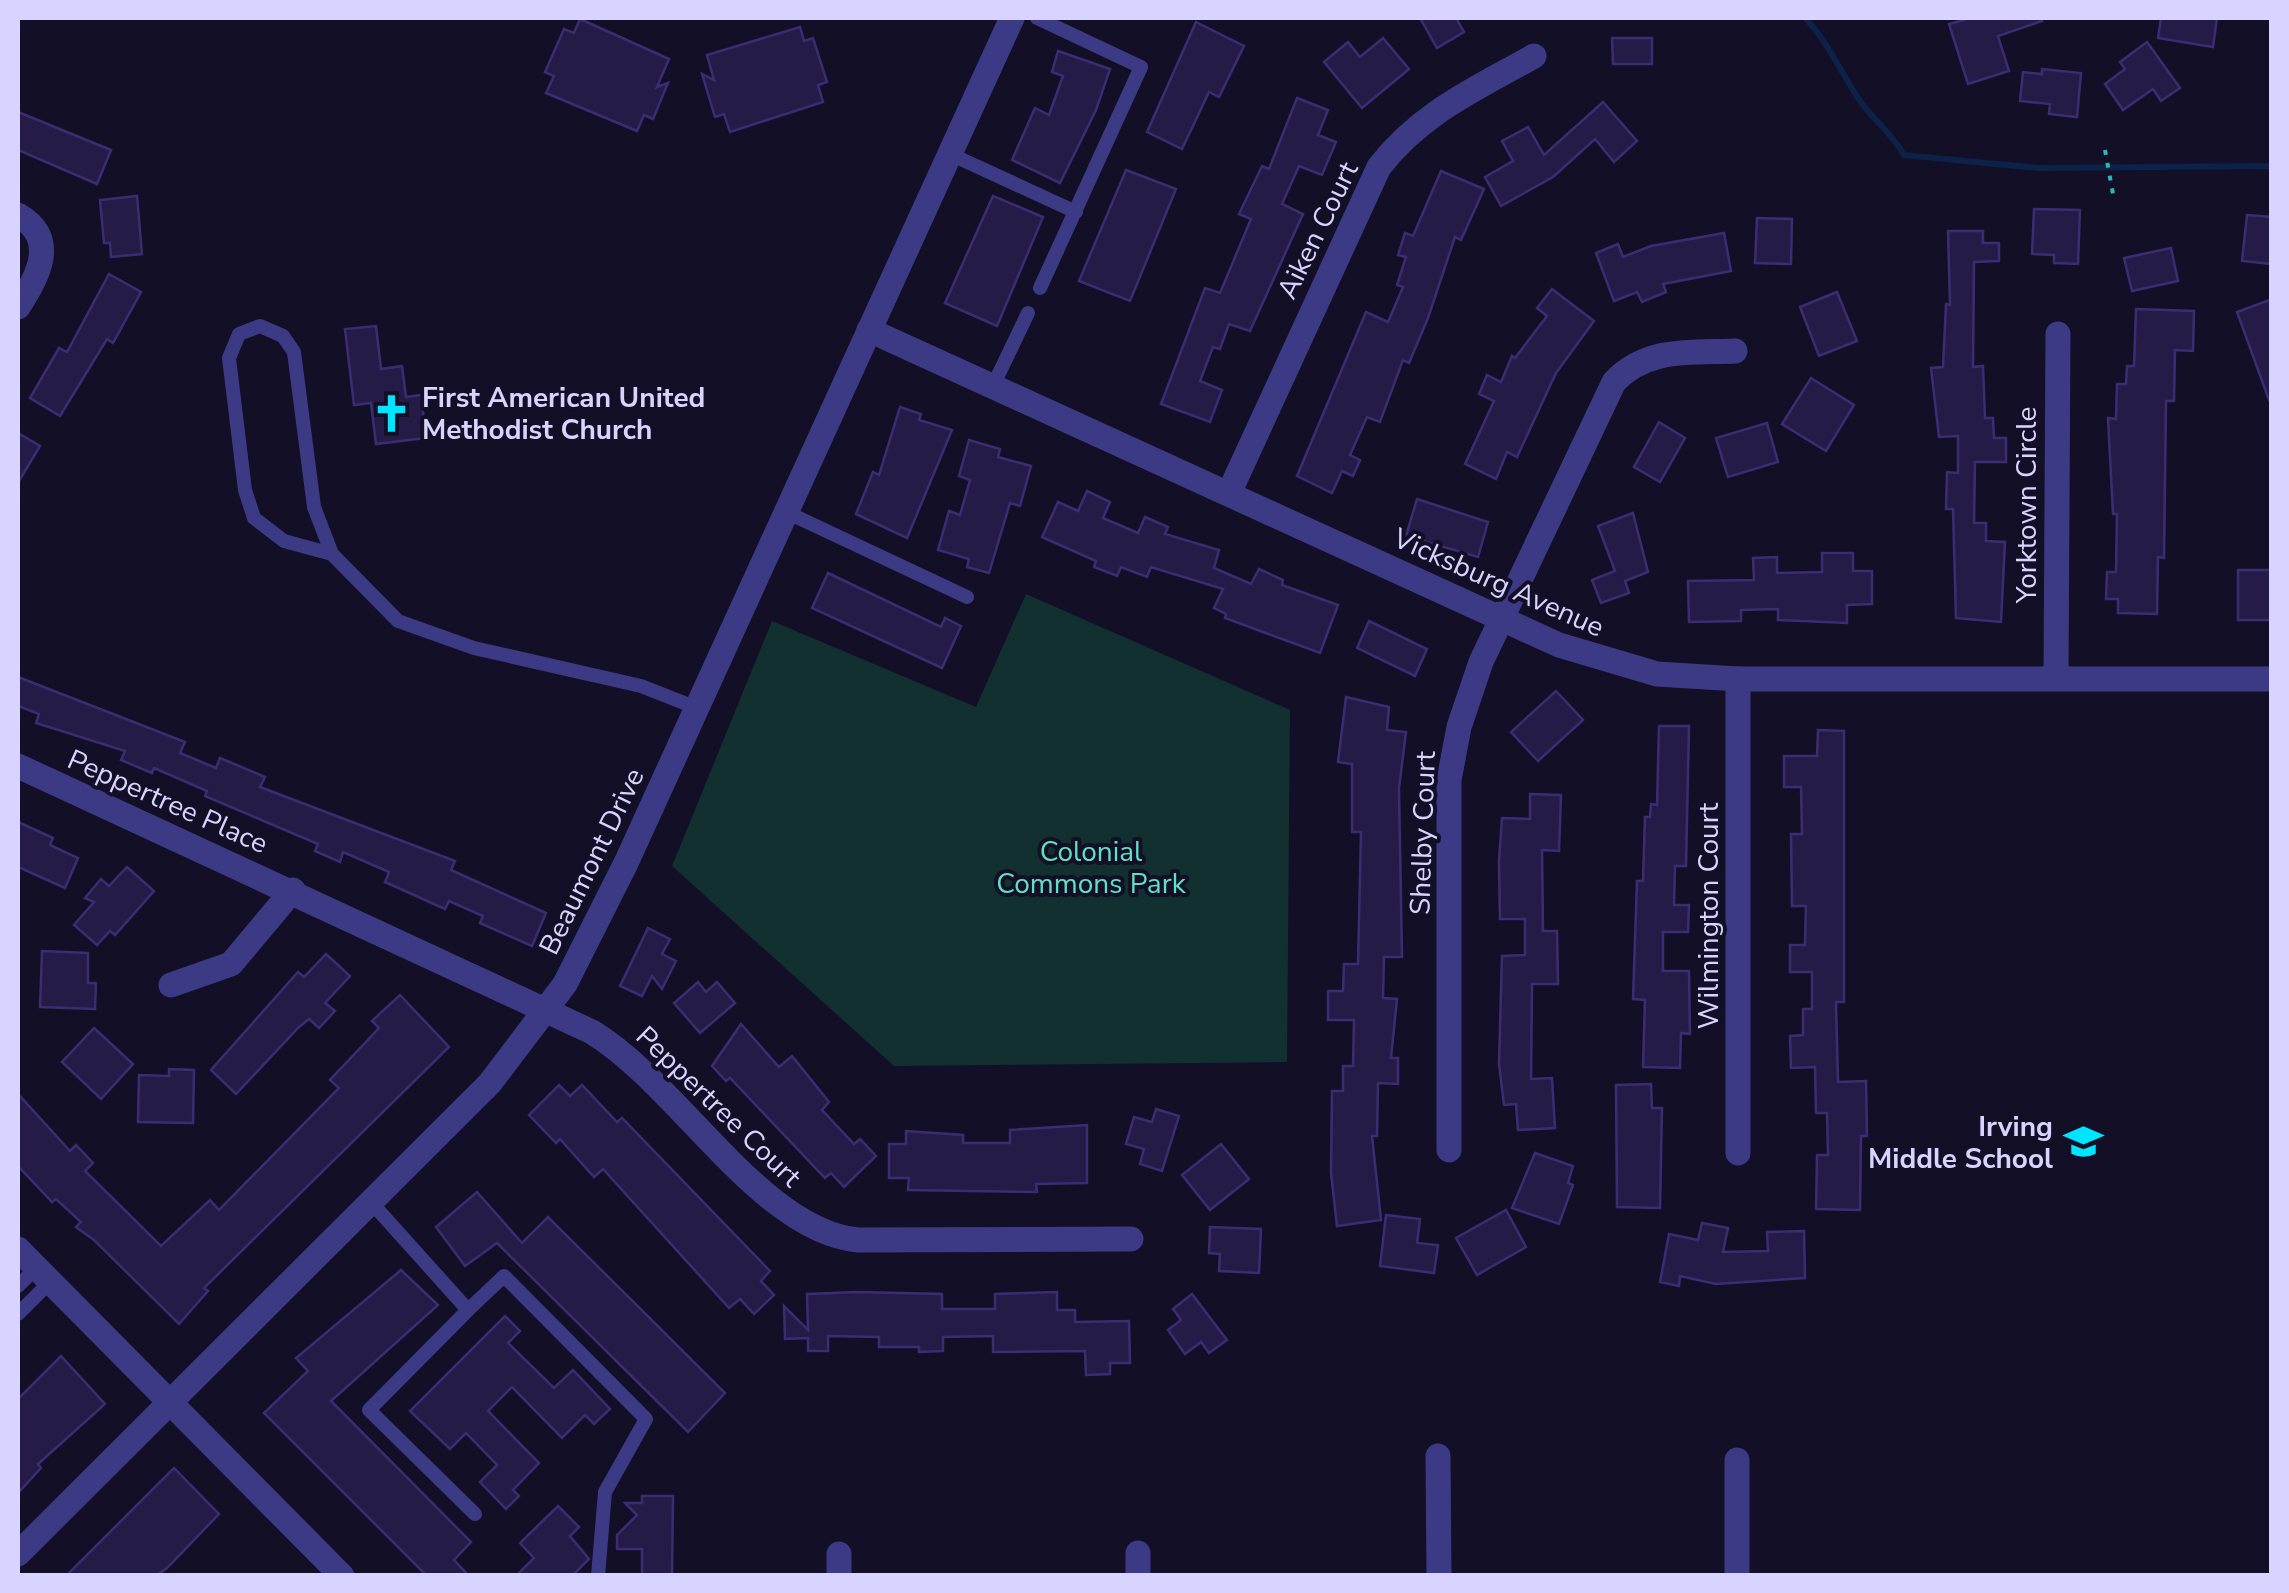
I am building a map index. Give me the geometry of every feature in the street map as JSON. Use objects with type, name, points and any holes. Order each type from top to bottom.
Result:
[{"type":"street","name":"Beaumont Drive","points":[[18,1554],[490,1082],[547,1010],[584,949],[697,708],[1012,18]]},
{"type":"street","name":"Aiken Court","points":[[1229,493],[1379,167],[1409,130],[1429,115],[1534,56]]},
{"type":"street","points":[[18,215],[40,238],[42,261],[40,274],[18,308]]},
{"type":"street","name":"Vicksburg Avenue","points":[[869,330],[1560,646],[1629,668],[1738,680],[2272,678]]},
{"type":"street","name":"Yorktown Circle","points":[[2056,676],[2058,334]]},
{"type":"street","name":"Shelby Court","points":[[1448,1150],[1449,780],[1459,728],[1481,662],[1614,382],[1624,371],[1655,356],[1735,351]]},
{"type":"street","name":"Wilmington Court","points":[[1738,680],[1738,1153]]},
{"type":"street","name":"Peppertree Place","points":[[18,766],[293,890]]},
{"type":"street","points":[[171,985],[231,964],[293,890]]},
{"type":"street","name":"Peppertree Court","points":[[293,890],[547,1010],[625,1052],[766,1194],[821,1233],[858,1240],[1131,1239]]},
{"type":"street","points":[[34,1266],[342,1576]]},
{"type":"street","points":[[1438,1456],[1439,1576]]},
{"type":"street","points":[[1737,1460],[1737,1576]]},
{"type":"lane","points":[[1036,18],[1141,66],[1040,288]]},
{"type":"lane","points":[[950,154],[1076,212]]},
{"type":"lane","points":[[992,388],[1028,313]]},
{"type":"lane","points":[[332,554],[284,541],[254,518],[245,490],[230,358],[238,334],[260,326],[283,336],[294,352],[314,507],[332,554],[398,621],[474,648],[641,686],[697,708]]},
{"type":"lane","points":[[786,512],[967,598]]},
{"type":"lane","points":[[370,1202],[468,1310]]},
{"type":"lane","points":[[18,1286],[34,1266]]},
{"type":"lane","points":[[18,1314],[34,1266]]},
{"type":"lane","points":[[475,1514],[368,1410],[504,1276],[646,1419],[605,1492],[598,1576]]},
{"type":"path","points":[[2105,150],[2113,194]]},
{"type":"green space","name":"Colonial Commons Park","points":[[1026,594],[1290,710],[1287,1062],[894,1066],[672,866],[772,621],[976,707]]},
{"type":"building","points":[[1420,18],[1456,18],[1464,32],[1437,48]]},
{"type":"building","points":[[1971,18],[2042,21],[1998,36],[2009,71],[1968,84],[1949,24]]},
{"type":"building","points":[[2161,18],[2217,18],[2213,47],[2158,38]]},
{"type":"building","points":[[580,19],[669,59],[657,87],[668,83],[653,119],[644,115],[637,131],[546,93],[554,76],[545,72],[564,29],[574,33]]},
{"type":"building","points":[[1196,22],[1244,46],[1219,97],[1209,92],[1182,149],[1147,132]]},
{"type":"building","points":[[800,27],[804,41],[813,38],[827,82],[818,85],[823,102],[730,132],[724,114],[715,117],[702,74],[714,80],[707,55]]},
{"type":"building","points":[[1383,38],[1409,69],[1362,108],[1324,62],[1348,42],[1360,57]]},
{"type":"building","points":[[1612,38],[1652,38],[1652,64],[1613,64]]},
{"type":"building","points":[[2147,42],[2180,88],[2161,101],[2153,89],[2123,110],[2105,84],[2125,69],[2120,62]]},
{"type":"building","points":[[1058,51],[1110,69],[1096,110],[1060,183],[1012,160],[1035,108],[1049,115],[1063,76],[1052,72]]},
{"type":"building","points":[[2042,69],[2081,73],[2077,117],[2049,114],[2050,104],[2020,101],[2023,72],[2042,74]]},
{"type":"building","points":[[1297,98],[1328,110],[1318,135],[1336,142],[1322,175],[1299,166],[1282,204],[1303,214],[1250,331],[1229,324],[1220,349],[1213,347],[1200,381],[1222,390],[1210,422],[1161,404],[1205,288],[1220,293],[1251,219],[1239,214],[1262,166],[1269,169]]},
{"type":"building","points":[[1603,102],[1637,141],[1614,162],[1595,139],[1553,177],[1501,206],[1485,177],[1513,161],[1502,141],[1528,127],[1544,155]]},
{"type":"building","points":[[18,112],[111,150],[97,184],[18,150]]},
{"type":"building","points":[[1126,170],[1176,189],[1130,301],[1079,281]]},
{"type":"building","points":[[1441,171],[1484,189],[1461,240],[1455,237],[1428,318],[1409,363],[1403,360],[1380,422],[1367,417],[1350,455],[1360,460],[1353,476],[1342,471],[1332,493],[1297,476],[1366,312],[1388,322],[1403,287],[1397,285],[1406,257],[1398,255],[1405,233],[1413,236]]},
{"type":"building","points":[[137,196],[142,254],[111,257],[110,243],[104,243],[100,200]]},
{"type":"building","points":[[993,196],[1043,217],[997,326],[945,303]]},
{"type":"building","points":[[2034,209],[2080,210],[2078,264],[2054,263],[2054,255],[2032,254]]},
{"type":"building","points":[[2247,215],[2272,217],[2272,264],[2242,261]]},
{"type":"building","points":[[1757,218],[1792,219],[1791,264],[1755,263]]},
{"type":"building","points":[[1948,231],[1983,231],[1983,243],[1999,243],[1999,261],[1974,262],[1973,367],[1983,366],[1985,418],[1993,418],[1994,438],[2006,438],[2006,462],[1975,462],[1974,523],[1986,523],[1986,541],[2005,542],[2001,622],[1956,618],[1953,509],[1946,509],[1947,472],[1958,473],[1958,436],[1939,437],[1931,368],[1943,367],[1946,304],[1950,305]]},
{"type":"building","points":[[1724,233],[1731,271],[1663,284],[1666,292],[1642,302],[1637,292],[1614,301],[1596,253],[1618,244],[1623,257],[1651,246]]},
{"type":"building","points":[[2171,248],[2178,281],[2132,291],[2124,258]]},
{"type":"building","points":[[109,274],[141,292],[113,343],[107,339],[60,416],[30,398],[59,348],[67,352]]},
{"type":"building","points":[[1552,289],[1594,321],[1556,373],[1517,457],[1507,452],[1496,479],[1465,464],[1494,401],[1479,394],[1487,375],[1501,382],[1512,356],[1515,358],[1547,316],[1537,308]]},
{"type":"building","points":[[1837,292],[1857,341],[1819,356],[1800,307]]},
{"type":"building","points":[[2272,299],[2272,399],[2269,400],[2237,312]]},
{"type":"building","points":[[2136,309],[2194,311],[2193,351],[2175,350],[2174,401],[2166,401],[2164,558],[2158,557],[2157,614],[2118,613],[2118,599],[2106,599],[2107,572],[2116,572],[2117,514],[2113,514],[2108,418],[2116,419],[2117,384],[2126,384],[2127,366],[2134,366]]},
{"type":"building","points":[[376,326],[381,369],[402,366],[406,397],[421,395],[426,438],[376,444],[371,403],[354,405],[345,329]]},
{"type":"building","points":[[1811,378],[1854,405],[1826,451],[1782,424]]},
{"type":"building","points":[[900,407],[921,414],[919,420],[952,430],[907,538],[856,514],[873,472],[879,475]]},
{"type":"building","points":[[1659,422],[1685,438],[1660,482],[1634,467]]},
{"type":"building","points":[[1767,423],[1778,462],[1728,477],[1716,438]]},
{"type":"building","points":[[18,433],[40,446],[18,483]]},
{"type":"building","points":[[969,440],[1000,449],[998,457],[1031,466],[1020,506],[1010,503],[989,573],[967,567],[969,559],[938,550],[949,511],[960,515],[970,480],[959,476]]},
{"type":"building","points":[[1087,491],[1110,502],[1103,518],[1138,533],[1145,517],[1168,527],[1165,534],[1219,550],[1214,568],[1251,584],[1259,569],[1283,580],[1282,585],[1338,605],[1320,653],[1225,618],[1226,614],[1214,608],[1223,589],[1151,567],[1147,577],[1121,567],[1117,576],[1094,567],[1096,561],[1042,537],[1058,502],[1078,511]]},
{"type":"building","points":[[1417,499],[1488,522],[1478,557],[1406,536]]},
{"type":"building","points":[[1633,513],[1648,572],[1625,581],[1629,593],[1601,603],[1592,580],[1615,571],[1598,526]]},
{"type":"building","points":[[1822,553],[1853,553],[1853,571],[1872,571],[1872,604],[1847,605],[1847,623],[1778,620],[1778,609],[1741,610],[1741,621],[1689,622],[1688,581],[1754,580],[1753,558],[1777,557],[1777,573],[1822,572]]},
{"type":"building","points":[[2238,570],[2272,570],[2272,620],[2238,620]]},
{"type":"building","points":[[828,573],[941,627],[945,618],[961,626],[942,668],[812,608]]},
{"type":"building","points":[[1369,621],[1427,649],[1415,676],[1357,648]]},
{"type":"building","points":[[18,677],[185,742],[180,753],[216,768],[220,758],[265,777],[260,787],[455,861],[451,870],[546,913],[532,946],[480,923],[483,916],[449,901],[445,909],[385,882],[389,872],[343,852],[340,862],[315,851],[318,844],[205,796],[207,791],[154,768],[152,773],[121,760],[125,751],[36,723],[39,714],[18,706]]},
{"type":"building","points":[[1556,691],[1583,720],[1538,761],[1511,732]]},
{"type":"building","points":[[1346,697],[1389,707],[1387,730],[1406,732],[1399,788],[1402,957],[1384,957],[1383,998],[1397,999],[1391,1058],[1398,1058],[1398,1084],[1378,1083],[1377,1136],[1372,1136],[1381,1220],[1337,1226],[1331,1173],[1332,1091],[1343,1091],[1343,1066],[1353,1066],[1354,1020],[1328,1020],[1328,991],[1343,991],[1344,964],[1358,964],[1361,832],[1352,832],[1352,764],[1338,762]]},
{"type":"building","points":[[1659,726],[1689,726],[1686,866],[1675,866],[1674,905],[1689,905],[1688,932],[1663,932],[1663,971],[1689,971],[1690,1034],[1681,1033],[1680,1068],[1643,1067],[1645,1000],[1633,999],[1637,881],[1643,881],[1645,817],[1650,817],[1651,804],[1657,805]]},
{"type":"building","points":[[1818,730],[1844,731],[1844,1002],[1836,1002],[1838,1082],[1866,1081],[1867,1136],[1861,1136],[1860,1210],[1816,1209],[1817,1155],[1828,1155],[1827,1113],[1816,1113],[1815,1067],[1791,1068],[1790,1036],[1803,1035],[1803,1009],[1812,1009],[1812,972],[1790,972],[1790,945],[1805,945],[1806,906],[1792,906],[1791,834],[1802,834],[1801,787],[1784,787],[1784,756],[1817,756]]},
{"type":"building","points":[[1530,794],[1561,795],[1559,851],[1542,850],[1543,931],[1557,931],[1558,984],[1532,984],[1531,1079],[1552,1078],[1555,1128],[1518,1130],[1516,1104],[1504,1105],[1499,1064],[1502,956],[1525,955],[1525,919],[1500,919],[1499,861],[1502,818],[1530,819]]},
{"type":"building","points":[[18,822],[53,838],[50,845],[78,858],[65,888],[18,867]]},
{"type":"building","points":[[127,867],[154,891],[115,935],[110,931],[97,945],[74,925],[94,902],[85,898],[101,879],[109,886]]},
{"type":"building","points":[[648,928],[670,939],[662,954],[676,961],[662,989],[652,976],[642,996],[620,986]]},
{"type":"building","points":[[42,951],[88,953],[88,983],[96,983],[95,1009],[40,1007]]},
{"type":"building","points":[[326,954],[350,976],[325,1003],[335,1011],[319,1028],[309,1019],[298,1028],[236,1094],[211,1070],[298,972],[304,977]]},
{"type":"building","points":[[698,982],[706,992],[717,982],[735,1003],[700,1033],[674,1003]]},
{"type":"building","points":[[400,995],[449,1047],[204,1288],[208,1291],[179,1324],[76,1227],[81,1222],[56,1199],[52,1202],[18,1166],[18,1094],[70,1151],[76,1145],[93,1163],[85,1171],[161,1246],[210,1200],[219,1210],[339,1088],[330,1080],[379,1028],[372,1021]]},
{"type":"building","points":[[741,1024],[779,1067],[792,1056],[829,1102],[822,1110],[854,1144],[860,1139],[876,1156],[844,1187],[831,1173],[825,1178],[730,1078],[726,1081],[712,1066]]},
{"type":"building","points":[[94,1028],[133,1064],[101,1099],[62,1062]]},
{"type":"building","points":[[169,1069],[194,1070],[193,1123],[138,1122],[139,1075],[169,1076]]},
{"type":"building","points":[[1651,1084],[1652,1108],[1662,1108],[1660,1208],[1617,1207],[1616,1085]]},
{"type":"building","points":[[559,1085],[570,1096],[582,1085],[617,1122],[622,1118],[770,1271],[761,1281],[774,1295],[754,1314],[740,1299],[729,1308],[603,1169],[594,1177],[560,1139],[556,1143],[529,1115]]},
{"type":"building","points":[[1156,1109],[1179,1116],[1162,1171],[1140,1164],[1144,1149],[1126,1144],[1134,1117],[1152,1122]]},
{"type":"building","points":[[1087,1125],[1087,1183],[1036,1184],[1037,1192],[908,1190],[909,1178],[889,1178],[889,1144],[906,1144],[906,1131],[963,1135],[963,1143],[1010,1143],[1010,1130]]},
{"type":"building","points":[[1221,1144],[1249,1179],[1210,1210],[1182,1175]]},
{"type":"building","points":[[1535,1153],[1573,1166],[1568,1183],[1573,1185],[1559,1224],[1512,1208]]},
{"type":"building","points":[[477,1192],[522,1243],[548,1217],[725,1393],[688,1432],[497,1243],[465,1266],[436,1227]]},
{"type":"building","points":[[1506,1210],[1526,1247],[1477,1275],[1456,1238]]},
{"type":"building","points":[[1386,1215],[1420,1219],[1417,1243],[1438,1245],[1434,1273],[1380,1266]]},
{"type":"building","points":[[1702,1223],[1728,1228],[1723,1252],[1768,1251],[1767,1232],[1804,1231],[1805,1278],[1716,1284],[1680,1276],[1679,1286],[1660,1282],[1669,1234],[1698,1240]]},
{"type":"building","points":[[1210,1227],[1261,1229],[1259,1273],[1219,1271],[1220,1254],[1209,1253]]},
{"type":"building","points":[[401,1270],[438,1305],[331,1401],[471,1542],[454,1560],[469,1576],[427,1576],[264,1413],[308,1371],[296,1358]]},
{"type":"building","points":[[1057,1292],[1057,1310],[1075,1310],[1075,1322],[1129,1321],[1130,1363],[1110,1363],[1110,1374],[1086,1375],[1085,1351],[993,1352],[993,1336],[943,1337],[943,1351],[919,1352],[919,1347],[879,1347],[879,1337],[828,1336],[828,1351],[808,1351],[808,1338],[785,1339],[784,1306],[808,1330],[807,1294],[942,1294],[942,1309],[995,1309],[995,1294]]},
{"type":"building","points":[[1192,1294],[1227,1340],[1209,1353],[1201,1342],[1185,1354],[1168,1330],[1181,1320],[1173,1309]]},
{"type":"building","points":[[505,1316],[520,1331],[508,1343],[554,1388],[573,1370],[610,1409],[594,1424],[585,1415],[562,1438],[512,1387],[488,1411],[539,1463],[513,1490],[519,1496],[506,1509],[480,1482],[497,1465],[466,1433],[450,1449],[410,1411]]},
{"type":"building","points":[[61,1356],[105,1404],[38,1464],[41,1468],[18,1493],[18,1399]]},
{"type":"building","points":[[174,1468],[219,1514],[167,1568],[156,1576],[66,1576]]},
{"type":"building","points":[[642,1496],[673,1496],[672,1576],[642,1576],[642,1549],[617,1549],[617,1535],[637,1515],[625,1503],[642,1503]]},
{"type":"building","points":[[558,1506],[579,1527],[570,1536],[589,1559],[572,1576],[516,1576],[534,1558],[520,1543]]},
{"type":"waterway","points":[[1805,18],[1858,98],[1904,155],[2038,168],[2272,166]]},
{"type":"place","name":"First American United Methodist Church","points":[[392,413]]},
{"type":"place","name":"Irving Middle School","points":[[2083,1142]]}]
